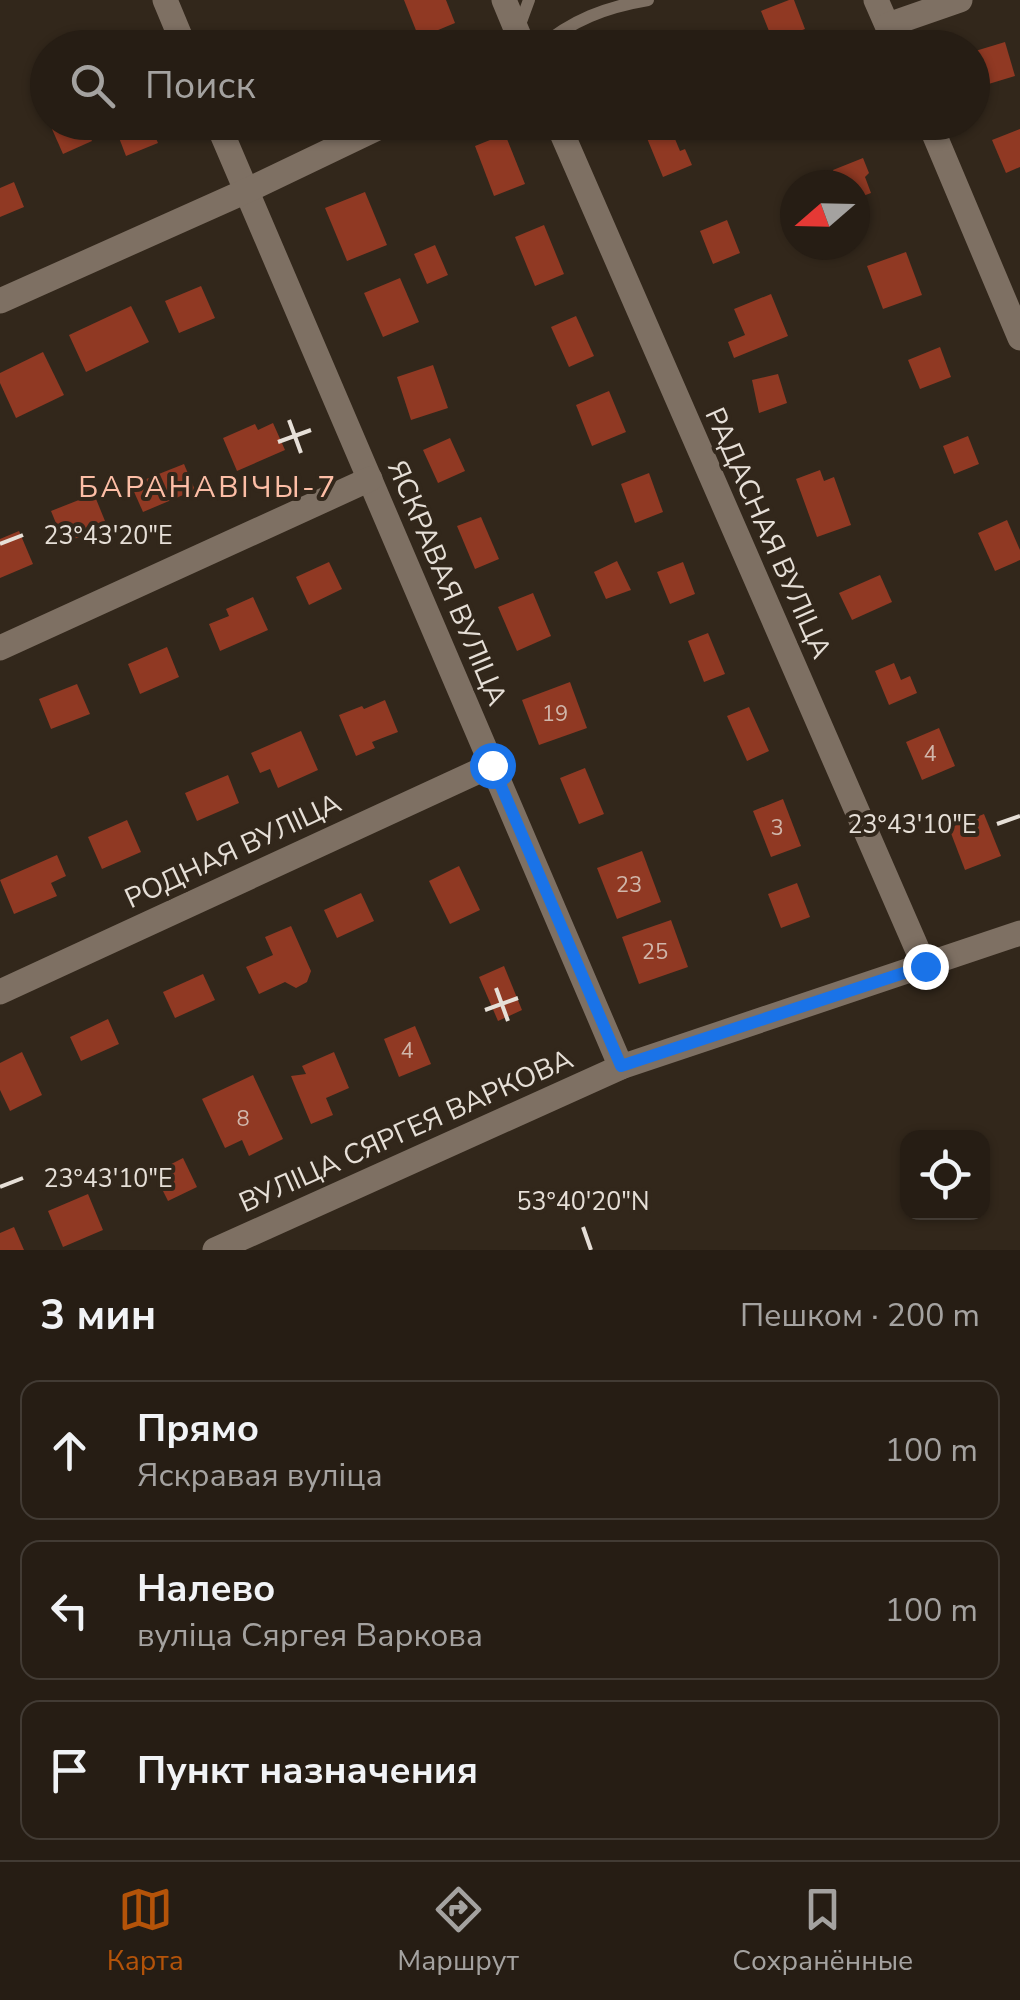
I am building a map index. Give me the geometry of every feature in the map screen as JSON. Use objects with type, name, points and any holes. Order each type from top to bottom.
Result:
[{"type":"street","points":[[165,0],[178,30]]},
{"type":"street","points":[[504,0],[517,30]]},
{"type":"street","points":[[876,0],[889,30]]},
{"type":"street","points":[[903,30],[960,0]]},
{"type":"street","name":"ЯСКРАВАЯ ВУЛІЦА","points":[[225,140],[621,1066]]},
{"type":"street","points":[[0,301],[352,140]]},
{"type":"street","name":"РАДАСНАЯ ВУЛІЦА","points":[[565,140],[925,966]]},
{"type":"street","points":[[937,140],[1020,338]]},
{"type":"street","points":[[0,648],[370,479]]},
{"type":"street","name":"РОДНАЯ ВУЛІЦА","points":[[0,992],[492,765]]},
{"type":"street","name":"ВУЛІЦА СЯРГЕЯ ВАРКОВА","points":[[215,1250],[621,1066],[1020,933]]},
{"type":"lane","points":[[523,30],[529,0]]},
{"type":"lane","points":[[563,30],[619,5],[648,0]]},
{"type":"building","points":[[404,0],[446,0],[455,23],[438,30],[416,30]]},
{"type":"building","points":[[794,0],[805,29],[769,30],[761,11]]},
{"type":"building","points":[[1005,42],[1015,76],[990,84],[990,47]]},
{"type":"building","points":[[1020,129],[1020,167],[1006,173],[992,140]]},
{"type":"building","points":[[57,140],[92,141],[63,154]]},
{"type":"building","points":[[120,140],[157,140],[158,143],[126,156]]},
{"type":"building","points":[[490,140],[507,140],[525,184],[494,196],[475,146]]},
{"type":"building","points":[[648,140],[675,140],[692,165],[663,177]]},
{"type":"building","points":[[863,158],[868,170],[833,170]]},
{"type":"building","points":[[14,182],[24,207],[0,217],[0,188]]},
{"type":"building","points":[[365,192],[387,245],[347,261],[325,208]]},
{"type":"building","points":[[727,220],[740,253],[713,264],[700,231]]},
{"type":"building","points":[[544,225],[564,274],[535,286],[515,237]]},
{"type":"building","points":[[435,245],[448,275],[427,284],[414,254]]},
{"type":"building","points":[[906,252],[922,295],[883,309],[867,266]]},
{"type":"building","points":[[400,278],[419,322],[383,337],[364,293]]},
{"type":"building","points":[[201,286],[215,318],[179,333],[165,301]]},
{"type":"building","points":[[771,294],[788,336],[734,358],[728,342],[745,335],[734,309]]},
{"type":"building","points":[[131,306],[149,342],[86,372],[69,335]]},
{"type":"building","points":[[576,316],[594,356],[569,367],[551,327]]},
{"type":"building","points":[[940,347],[951,377],[920,389],[908,360]]},
{"type":"building","points":[[43,352],[64,395],[16,418],[0,383],[0,373]]},
{"type":"building","points":[[433,365],[448,408],[411,420],[397,377]]},
{"type":"building","points":[[778,374],[787,403],[759,413],[752,380]]},
{"type":"building","points":[[609,391],[626,432],[592,446],[576,405]]},
{"type":"building","points":[[273,423],[285,450],[237,471],[223,438],[255,424],[258,430]]},
{"type":"building","points":[[968,436],[979,464],[954,474],[943,446]]},
{"type":"building","points":[[450,438],[465,471],[438,483],[423,450]]},
{"type":"building","points":[[184,464],[195,490],[143,512],[131,485]]},
{"type":"building","points":[[820,470],[824,481],[834,477],[851,525],[817,537],[796,479]]},
{"type":"building","points":[[649,473],[663,512],[635,523],[621,484]]},
{"type":"building","points":[[94,494],[107,526],[64,543],[51,511]]},
{"type":"building","points":[[481,517],[499,559],[475,569],[457,526]]},
{"type":"building","points":[[1007,520],[1020,550],[1020,560],[995,571],[978,533]]},
{"type":"building","points":[[19,531],[33,564],[0,578],[0,539]]},
{"type":"building","points":[[617,561],[631,590],[606,599],[594,572]]},
{"type":"building","points":[[329,562],[342,589],[309,605],[296,577]]},
{"type":"building","points":[[683,562],[695,594],[670,604],[657,572]]},
{"type":"building","points":[[880,575],[892,602],[852,620],[839,593]]},
{"type":"building","points":[[533,593],[551,636],[517,651],[498,607]]},
{"type":"building","points":[[253,597],[268,630],[220,651],[209,624],[229,616],[226,609]]},
{"type":"building","points":[[708,633],[725,674],[704,682],[688,641]]},
{"type":"building","points":[[167,647],[179,677],[140,694],[128,664]]},
{"type":"building","points":[[894,663],[901,680],[910,676],[917,693],[889,705],[875,671]]},
{"type":"building","points":[[570,682],[587,728],[539,745],[522,700]]},
{"type":"building","points":[[77,684],[90,714],[51,729],[39,699]]},
{"type":"building","points":[[385,700],[398,732],[372,742],[375,748],[356,756],[339,715]]},
{"type":"building","points":[[749,707],[769,751],[747,761],[727,716]]},
{"type":"building","points":[[939,728],[955,766],[922,780],[906,742]]},
{"type":"building","points":[[301,731],[318,770],[278,788],[270,769],[260,773],[251,753]]},
{"type":"building","points":[[585,768],[604,814],[579,824],[560,778]]},
{"type":"building","points":[[228,775],[239,803],[197,821],[185,793]]},
{"type":"building","points":[[783,799],[801,846],[771,857],[753,811]]},
{"type":"building","points":[[984,814],[1001,856],[965,870],[949,828]]},
{"type":"building","points":[[127,820],[141,852],[102,869],[88,837]]},
{"type":"building","points":[[642,851],[661,902],[617,919],[597,868]]},
{"type":"building","points":[[57,855],[66,876],[51,883],[57,896],[14,914],[0,880]]},
{"type":"building","points":[[459,866],[480,910],[450,924],[429,881]]},
{"type":"building","points":[[797,883],[810,917],[781,928],[768,894]]},
{"type":"building","points":[[361,893],[374,921],[337,938],[324,910]]},
{"type":"building","points":[[671,920],[688,967],[639,984],[622,937]]},
{"type":"building","points":[[291,926],[311,971],[307,982],[296,988],[285,982],[259,994],[246,967],[273,955],[265,937]]},
{"type":"building","points":[[504,966],[522,1010],[498,1021],[479,977]]},
{"type":"building","points":[[203,974],[215,1000],[175,1018],[163,992]]},
{"type":"building","points":[[108,1019],[119,1044],[81,1061],[70,1037]]},
{"type":"building","points":[[415,1026],[431,1064],[399,1077],[384,1039]]},
{"type":"building","points":[[22,1052],[42,1095],[10,1111],[0,1090],[0,1063]]},
{"type":"building","points":[[334,1052],[349,1088],[326,1098],[333,1115],[311,1124],[291,1076],[306,1074],[302,1066]]},
{"type":"building","points":[[253,1075],[283,1139],[249,1156],[242,1140],[225,1148],[202,1099]]},
{"type":"building","points":[[183,1158],[197,1187],[168,1201],[154,1173]]},
{"type":"building","points":[[88,1194],[103,1230],[63,1247],[48,1211]]},
{"type":"building","points":[[14,1227],[24,1250],[0,1250],[0,1233]]},
{"type":"district","name":"БАРАНАВІЧЫ-7","points":[[208,487]]},
{"type":"route","points":[[492,765],[621,1066],[925,966]]}]
